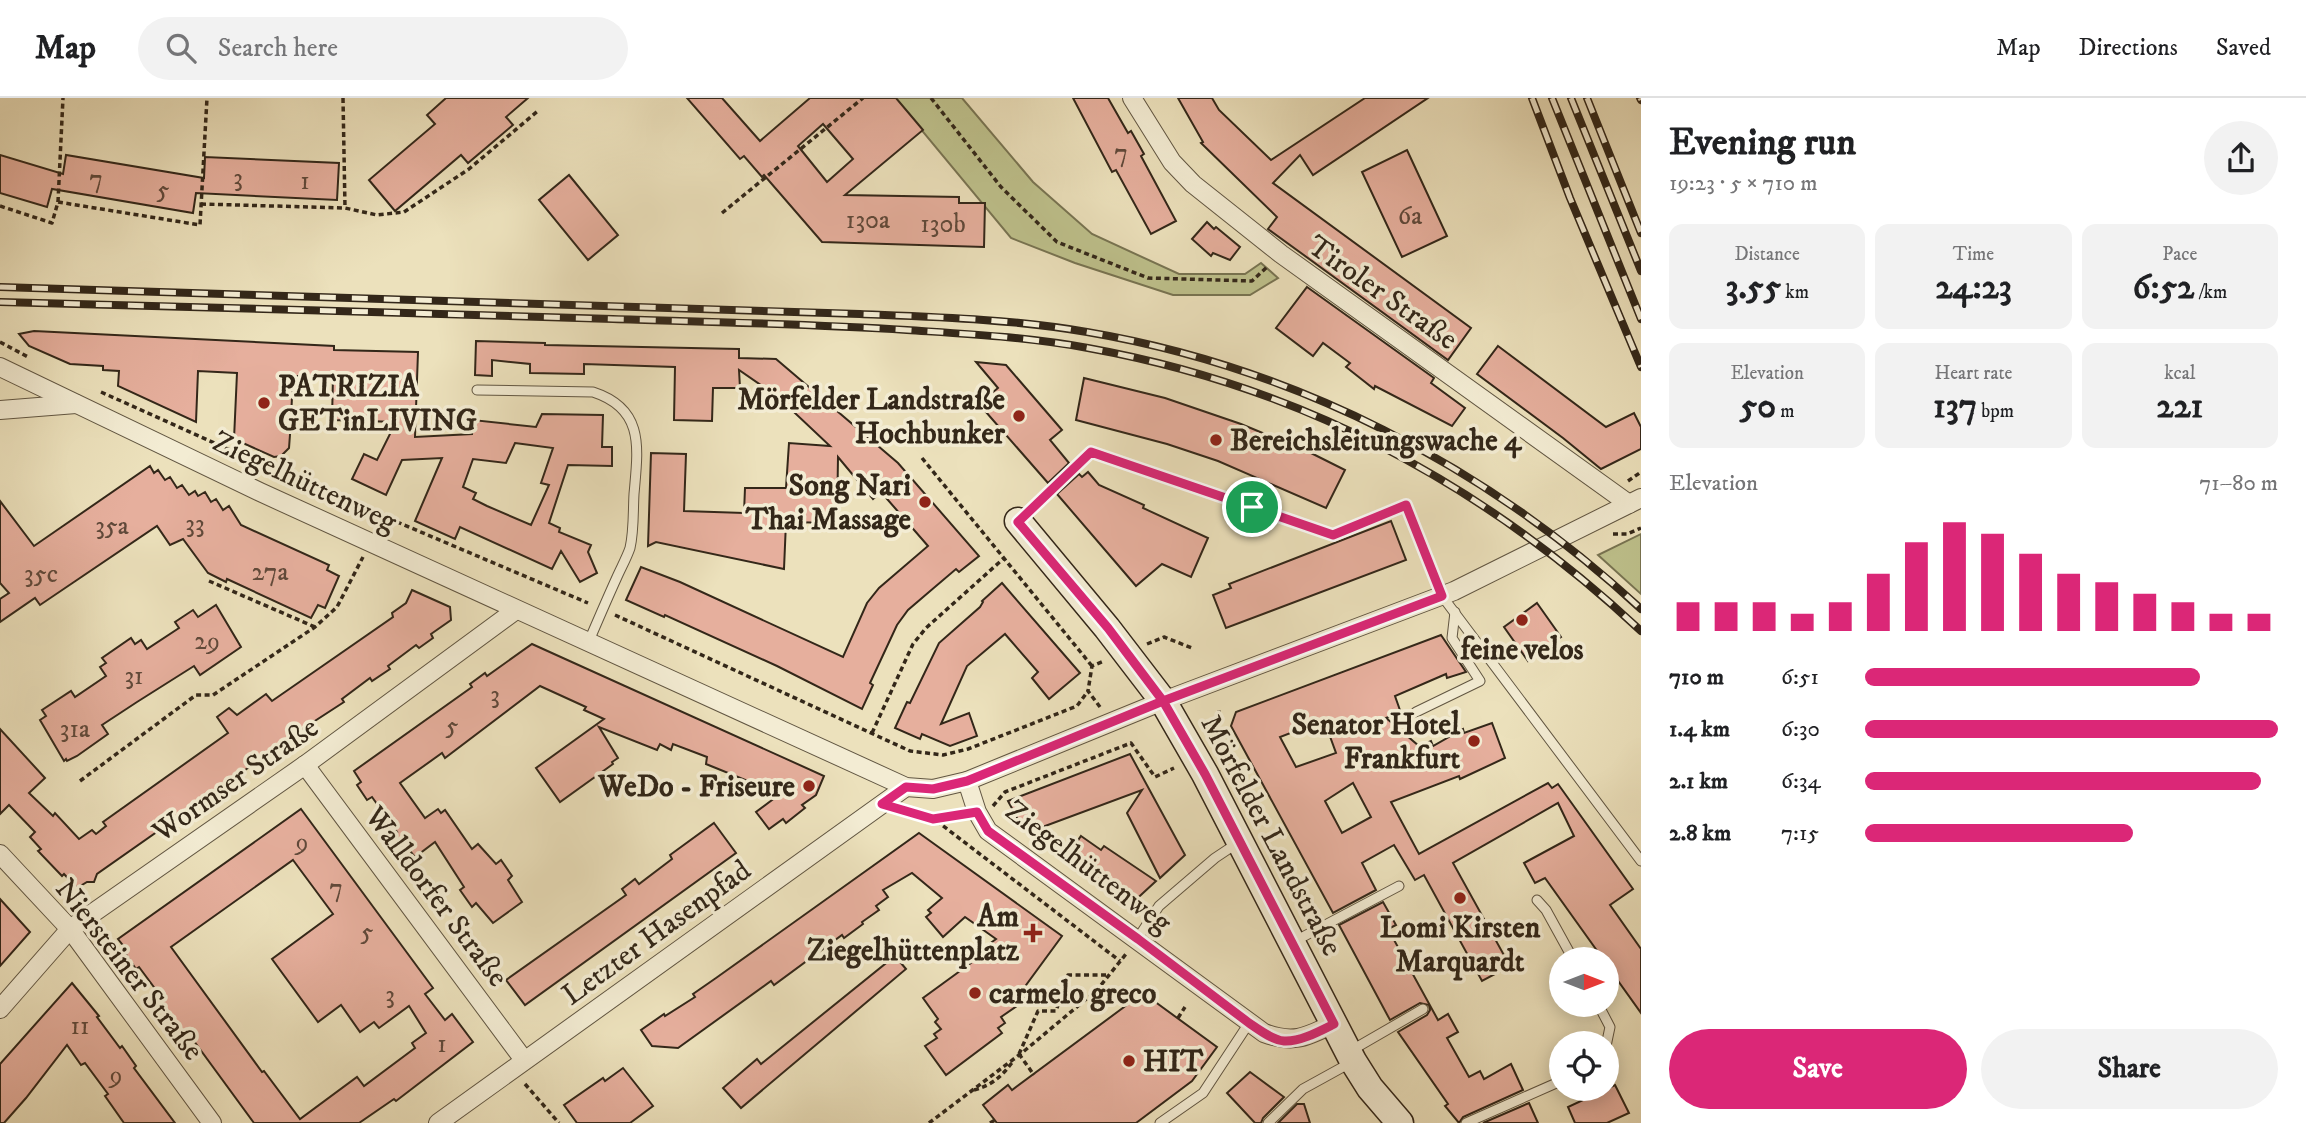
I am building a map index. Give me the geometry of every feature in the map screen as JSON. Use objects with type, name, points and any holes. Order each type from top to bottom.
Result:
[{"type":"main road","name":"Mörfelder Landstraße","points":[[1018,522],[1108,628],[1163,701],[1240,841],[1351,1056],[1370,1088],[1400,1123]]},
{"type":"street","name":"Tiroler Straße","points":[[1132,98],[1172,162],[1193,184],[1282,254],[1635,501]]},
{"type":"street","name":"Ziegelhüttenweg","points":[[0,367],[370,543],[906,787],[933,789],[967,781],[977,812],[988,831],[1249,1023],[1284,1041],[1307,1036],[1334,1024]]},
{"type":"street","points":[[0,410],[76,404]]},
{"type":"street","points":[[967,781],[1163,701],[1442,596],[1635,501]]},
{"type":"street","name":"Wormser Straße","points":[[0,1009],[70,929],[305,765],[516,610]]},
{"type":"street","name":"Walldorfer Straße","points":[[305,765],[518,1065]]},
{"type":"street","name":"Letzter Hasenpfad","points":[[438,1123],[906,787]]},
{"type":"street","name":"Niersteiner Straße","points":[[0,853],[70,929],[212,1123]]},
{"type":"lane","points":[[477,390],[593,392],[616,402],[632,422],[637,439],[637,454],[630,548],[589,641]]},
{"type":"lane","points":[[1018,522],[1091,452],[1333,535],[1406,505],[1442,596],[1641,860]]},
{"type":"lane","points":[[1416,712],[1480,681],[1452,638],[1455,612]]},
{"type":"lane","points":[[1138,939],[1159,906],[1215,858],[1240,841]]},
{"type":"lane","points":[[1292,943],[1399,886]]},
{"type":"lane","points":[[1537,901],[1546,910],[1566,947]]},
{"type":"lane","points":[[1268,1123],[1303,1089],[1423,1009]]},
{"type":"lane","points":[[1160,1123],[1203,1093],[1249,1023]]},
{"type":"lane","points":[[1466,1123],[1549,1086]]},
{"type":"path","points":[[0,206],[52,223],[58,202],[62,98]]},
{"type":"path","points":[[58,202],[200,225],[207,98]]},
{"type":"path","points":[[343,98],[345,208]]},
{"type":"path","points":[[722,214],[863,98]]},
{"type":"path","points":[[931,98],[1001,187],[1057,242],[1148,278],[1252,281],[1282,254]]},
{"type":"path","points":[[201,204],[345,208],[377,215],[404,212],[469,169],[539,110]]},
{"type":"path","points":[[0,342],[37,361]]},
{"type":"path","points":[[98,391],[270,468],[603,610],[910,751],[943,755],[968,748],[1077,706],[1088,691]]},
{"type":"path","points":[[922,458],[1092,666]]},
{"type":"path","points":[[80,781],[196,695],[213,695],[315,627],[337,607],[370,543]]},
{"type":"path","points":[[872,733],[913,644],[926,628],[1003,559]]},
{"type":"path","points":[[209,581],[315,627]]},
{"type":"path","points":[[933,819],[977,812],[995,805],[1005,792],[1131,743],[1155,777],[1219,745],[1219,708]]},
{"type":"path","points":[[882,804],[933,819],[1120,961]]},
{"type":"path","points":[[929,1123],[1097,990],[1138,939]]},
{"type":"path","points":[[1019,1054],[1038,1011],[1056,1011],[1068,975],[1109,975]]},
{"type":"path","points":[[1178,1018],[1185,1007]]},
{"type":"path","points":[[1019,1054],[1034,1075]]},
{"type":"path","points":[[518,1065],[559,1123]]},
{"type":"path","points":[[990,1123],[995,1119]]},
{"type":"green space","points":[[895,98],[962,98],[1033,182],[1092,234],[1179,274],[1245,274],[1261,263],[1278,278],[1250,295],[1173,295],[1075,263],[1011,238]]},
{"type":"green space","points":[[1641,534],[1641,594],[1598,555]]},
{"type":"building","points":[[446,98],[528,98],[506,117],[513,125],[468,163],[461,155],[395,211],[369,180],[435,124],[427,115]]},
{"type":"building","points":[[687,98],[722,98],[760,141],[810,98],[896,98],[923,130],[845,195],[959,197],[959,203],[985,203],[984,247],[822,242],[764,175],[762,177],[744,156],[740,159]],"holes":[[[823,124],[853,159],[827,182],[798,146]]]},
{"type":"building","points":[[1073,98],[1108,98],[1128,133],[1131,131],[1144,154],[1141,156],[1176,221],[1151,234],[1116,170],[1112,172]]},
{"type":"building","points":[[1178,98],[1212,98],[1219,110],[1271,160],[1365,98],[1428,98],[1313,175],[1300,155],[1273,183],[1471,328],[1448,360],[1268,229],[1277,217],[1201,143],[1203,142]]},
{"type":"building","points":[[1407,150],[1447,236],[1402,257],[1362,172]]},
{"type":"building","points":[[0,155],[63,174],[66,155],[204,178],[205,157],[339,163],[337,200],[196,193],[193,213],[52,189],[47,207],[0,193]]},
{"type":"building","points":[[569,175],[618,235],[588,260],[539,200]]},
{"type":"building","points":[[1207,222],[1240,247],[1230,260],[1213,253],[1211,256],[1192,239]]},
{"type":"building","points":[[1307,287],[1434,378],[1431,383],[1465,408],[1452,426],[1375,386],[1374,389],[1346,367],[1350,363],[1323,343],[1313,356],[1276,328]]},
{"type":"building","points":[[34,331],[334,346],[334,350],[418,352],[415,437],[472,434],[473,420],[536,427],[542,414],[603,415],[602,447],[612,447],[612,466],[568,465],[549,523],[560,528],[559,532],[591,545],[588,552],[597,573],[580,582],[561,551],[552,569],[460,527],[455,539],[415,521],[442,458],[402,460],[386,495],[352,479],[364,454],[377,460],[396,422],[332,420],[333,376],[293,376],[291,418],[284,418],[291,421],[289,448],[281,456],[274,457],[234,439],[237,373],[198,371],[196,422],[118,386],[119,371],[103,370],[103,366],[70,364],[29,346],[19,334]],"holes":[[[515,443],[553,448],[541,483],[549,485],[531,525],[473,499],[476,493],[463,487],[473,459],[506,463]]]},
{"type":"building","points":[[476,341],[739,349],[739,358],[776,359],[898,463],[979,556],[959,572],[956,569],[908,610],[897,625],[870,683],[873,685],[862,709],[777,666],[626,600],[641,567],[680,582],[843,657],[867,603],[879,588],[928,546],[881,492],[873,499],[838,457],[837,523],[786,522],[784,569],[656,542],[648,546],[651,453],[686,454],[684,511],[744,513],[745,488],[786,488],[789,443],[830,446],[778,397],[739,370],[740,388],[713,388],[712,421],[674,420],[675,367],[584,364],[584,374],[530,373],[530,364],[492,360],[492,376],[475,375]]},
{"type":"building","points":[[1498,346],[1606,427],[1634,413],[1641,427],[1641,449],[1601,469],[1477,374]]},
{"type":"building","name":"Mörfelder Landstraße Hochbunker","points":[[976,362],[1006,365],[1062,430],[1050,440],[1069,463],[1048,483],[979,404],[998,388]]},
{"type":"building","name":"Bereichsleitungswache 4","points":[[1084,378],[1165,398],[1241,424],[1345,470],[1326,508],[1218,461],[1167,444],[1076,420]]},
{"type":"building","points":[[150,466],[154,473],[158,470],[165,480],[170,477],[177,488],[182,485],[189,495],[195,491],[198,496],[205,492],[211,502],[216,499],[223,510],[229,506],[241,525],[329,565],[327,570],[339,576],[325,608],[318,605],[311,618],[227,579],[226,582],[208,573],[183,539],[170,545],[157,526],[40,605],[35,598],[0,622],[0,599],[9,593],[0,583],[0,501],[34,546]]},
{"type":"building","points":[[1088,472],[1099,485],[1208,538],[1191,577],[1162,564],[1136,586],[1057,494],[1079,474],[1082,477]]},
{"type":"building","points":[[1391,521],[1406,560],[1226,628],[1213,595],[1231,588],[1229,584]]},
{"type":"building","points":[[1002,583],[1080,673],[1049,699],[1032,678],[1038,672],[1005,634],[967,666],[941,724],[969,713],[977,736],[950,746],[922,734],[920,739],[895,728],[939,643],[980,607],[982,601]]},
{"type":"building","points":[[412,590],[450,607],[451,620],[431,634],[433,638],[419,648],[416,645],[388,666],[390,669],[372,681],[370,678],[342,699],[344,702],[264,754],[97,874],[94,882],[87,882],[77,888],[38,851],[41,849],[30,837],[35,832],[9,805],[0,814],[0,729],[45,778],[29,793],[53,816],[55,813],[79,839],[92,830],[96,834],[106,826],[103,822],[228,733],[217,717],[229,708],[237,715],[266,694],[272,701],[393,617],[392,613],[406,603]]},
{"type":"building","points":[[1537,603],[1561,637],[1528,661],[1504,627]]},
{"type":"building","points":[[216,605],[241,647],[200,675],[194,666],[137,702],[102,725],[108,734],[77,756],[64,761],[40,720],[46,716],[42,710],[71,691],[75,697],[106,676],[100,667],[106,663],[102,658],[131,638],[135,644],[141,640],[147,649],[179,628],[175,622],[193,610],[198,617]]},
{"type":"building","points":[[1441,635],[1466,672],[1447,678],[1446,674],[1395,696],[1401,713],[1386,718],[1419,746],[1431,741],[1433,746],[1463,729],[1464,733],[1492,723],[1505,758],[1460,779],[1459,776],[1391,802],[1419,854],[1548,783],[1552,788],[1558,784],[1633,889],[1610,905],[1641,949],[1641,1013],[1619,982],[1619,947],[1594,947],[1545,878],[1535,883],[1524,863],[1574,836],[1558,803],[1453,863],[1510,966],[1482,981],[1424,875],[1415,880],[1394,845],[1362,863],[1376,890],[1333,913],[1231,726],[1236,712]],"holes":[[[1324,720],[1336,753],[1296,767],[1280,737]],[[1353,783],[1371,817],[1342,833],[1325,801]]]},
{"type":"building","points":[[532,644],[824,776],[816,795],[802,805],[805,808],[786,823],[783,819],[769,829],[756,812],[780,794],[706,764],[707,757],[673,744],[671,750],[660,744],[657,750],[599,727],[618,758],[560,802],[536,768],[604,719],[584,710],[586,707],[540,686],[445,758],[442,753],[400,783],[425,818],[438,809],[441,813],[445,810],[472,849],[478,844],[496,864],[501,860],[512,876],[508,880],[522,902],[493,923],[476,903],[472,907],[460,890],[464,887],[435,842],[415,857],[407,847],[404,849],[393,834],[397,832],[372,797],[367,800],[357,785],[361,782],[354,771],[472,687],[470,684],[485,673],[487,676]]},
{"type":"building","points":[[1130,754],[1185,855],[1160,878],[1127,813],[1142,790],[1029,832],[1025,826],[1022,827],[1008,801]]},
{"type":"building","points":[[301,809],[433,988],[425,994],[445,1020],[452,1014],[473,1042],[396,1101],[394,1099],[359,1123],[254,1123],[191,1037],[189,1038],[159,1000],[162,998],[139,967],[136,969],[118,939]],"holes":[[[293,860],[333,914],[272,959],[318,1022],[341,1005],[360,1032],[374,1022],[379,1028],[409,1006],[426,1033],[412,1043],[415,1048],[364,1086],[357,1077],[300,1119],[264,1071],[262,1072],[171,947]]]},
{"type":"building","points":[[714,823],[736,853],[525,1005],[506,980],[626,895],[622,889],[635,879],[639,884],[672,859],[670,855]]},
{"type":"building","points":[[919,833],[1062,936],[1021,992],[1027,999],[1001,1017],[1005,1023],[998,1028],[1002,1033],[946,1075],[925,1046],[937,1038],[934,1034],[941,1029],[935,1022],[938,1019],[923,998],[971,963],[969,959],[996,939],[965,917],[943,937],[926,917],[931,913],[928,910],[942,898],[912,873],[883,890],[888,897],[876,906],[879,910],[862,922],[863,924],[844,938],[842,935],[774,985],[771,981],[678,1048],[652,1046],[641,1030],[695,997],[693,994]]},
{"type":"building","points":[[1081,836],[1101,850],[1104,846],[1156,881],[1129,906],[1065,859]]},
{"type":"building","points":[[0,899],[30,932],[0,966]]},
{"type":"building","points":[[1383,902],[1396,925],[1388,929],[1438,1020],[1448,1014],[1458,1032],[1447,1038],[1469,1077],[1480,1071],[1484,1079],[1511,1064],[1523,1090],[1463,1117],[1459,1123],[1445,1106],[1448,1104],[1398,1032],[1427,1015],[1429,1005],[1420,1003],[1390,1020],[1339,925]]},
{"type":"building","points":[[895,956],[906,969],[741,1108],[723,1088],[757,1059],[761,1064]]},
{"type":"building","points":[[72,983],[99,1016],[97,1017],[120,1048],[122,1046],[136,1066],[134,1068],[175,1123],[124,1123],[105,1096],[108,1094],[85,1063],[81,1065],[67,1045],[26,1098],[4,1123],[0,1123],[0,1064]]},
{"type":"building","name":"HIT","points":[[1143,993],[1217,1047],[1192,1081],[1136,1123],[997,1123],[983,1105],[1008,1085],[1012,1090]]},
{"type":"building","points":[[623,1068],[653,1106],[630,1123],[577,1123],[564,1105],[603,1078],[605,1081]]},
{"type":"building","points":[[1250,1072],[1284,1097],[1261,1123],[1255,1123],[1227,1093]]},
{"type":"building","points":[[1619,1093],[1629,1113],[1607,1123],[1575,1123],[1568,1107],[1581,1101],[1619,1101]]},
{"type":"building","points":[[1529,1103],[1538,1123],[1483,1123]]},
{"type":"building","points":[[1297,1104],[1304,1104],[1310,1123],[1278,1123]]},
{"type":"railway","points":[[1532,98],[1570,198],[1641,367]]},
{"type":"railway","points":[[1552,98],[1641,319]]},
{"type":"railway","points":[[1571,98],[1641,271]]},
{"type":"railway","points":[[1587,98],[1641,233]]},
{"type":"railway","points":[[0,287],[917,316],[1002,321],[1087,332],[1164,348],[1239,370],[1313,397],[1384,430],[1453,468],[1519,510],[1581,557],[1641,609]]},
{"type":"railway","points":[[0,302],[834,326],[998,336],[1088,348],[1166,365],[1242,388],[1315,415],[1385,449],[1453,487],[1518,530],[1581,578],[1641,631]]},
{"type":"place","name":"PATRIZIA GETinLIVING","points":[[264,403]]},
{"type":"place","name":"Mörfelder Landstraße Hochbunker","points":[[1019,416]]},
{"type":"place","name":"Bereichsleitungswache 4","points":[[1216,440]]},
{"type":"place","name":"Song Nari Thai Massage","points":[[925,502]]},
{"type":"place","name":"feine velos","points":[[1522,620]]},
{"type":"place","name":"Senator Hotel Frankfurt","points":[[1474,741]]},
{"type":"place","name":"WeDo - Friseure","points":[[809,786]]},
{"type":"place","name":"Lomi Kirsten Marquardt","points":[[1460,898]]},
{"type":"place","name":"Am Ziegelhüttenplatz","points":[[1033,933]]},
{"type":"place","name":"carmelo greco","points":[[975,993]]},
{"type":"place","name":"HIT","points":[[1129,1061]]},
{"type":"route","points":[[1252,507],[1091,452],[1018,522],[1108,628],[1163,701],[967,781],[933,789],[906,787],[882,804],[933,819],[977,812],[988,831],[1249,1023],[1284,1041],[1307,1036],[1334,1024],[1205,774],[1163,701],[1442,596],[1406,505],[1333,535],[1252,507]]}]
